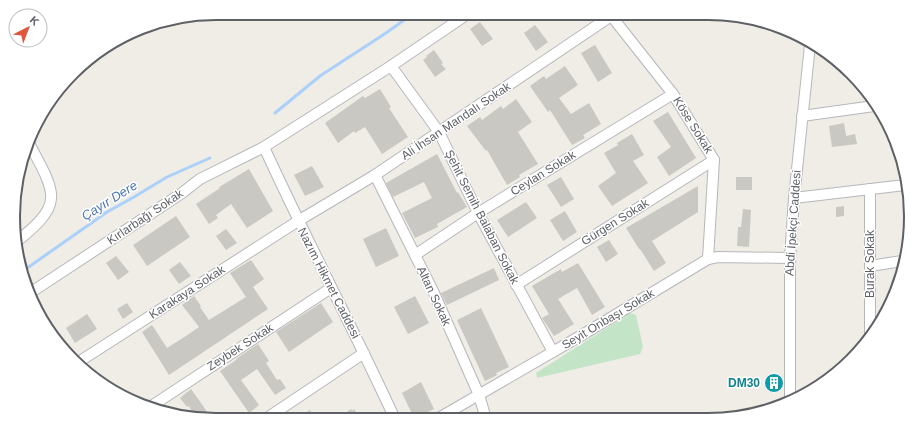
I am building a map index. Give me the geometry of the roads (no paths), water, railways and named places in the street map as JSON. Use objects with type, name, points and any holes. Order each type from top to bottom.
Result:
[{"type":"street","name":"Kırlarbağı Sokak","points":[[34,290],[182,193],[200,179],[264,148],[391,66],[459,20]]},
{"type":"street","name":"Ali İhsan Mandalı Sokak","points":[[298,221],[375,176],[603,20]]},
{"type":"street","name":"Köse Sokak","points":[[614,20],[673,94],[714,160],[708,259]]},
{"type":"street","name":"Abdi İpekçi Caddesi","points":[[790,395],[790,258],[794,198],[810,48]]},
{"type":"street","name":"Şehit Semih Balaban Sokak","points":[[391,66],[439,132],[478,213],[553,352]]},
{"type":"street","name":"Ceylan Sokak","points":[[415,255],[478,213],[673,94]]},
{"type":"street","points":[[802,116],[871,106]]},
{"type":"street","name":"Nazım Hikmet Caddesi","points":[[264,148],[392,413]]},
{"type":"street","points":[[21,238],[33,228],[50,204],[52,197],[49,184],[32,149]]},
{"type":"street","name":"Gürgen Sokak","points":[[516,285],[714,160]]},
{"type":"street","name":"Altan Sokak","points":[[375,176],[434,293],[479,395],[484,413]]},
{"type":"street","points":[[794,198],[901,185]]},
{"type":"street","name":"Burak Sokak","points":[[870,189],[870,327]]},
{"type":"street","name":"Karakaya Sokak","points":[[82,359],[298,221]]},
{"type":"street","name":"Seyit Onbaşı Sokak","points":[[448,413],[708,259],[718,257],[790,258]]},
{"type":"street","points":[[870,266],[898,262]]},
{"type":"street","name":"Zeybek Sokak","points":[[155,404],[331,288]]},
{"type":"street","points":[[274,413],[364,353]]},
{"type":"waterway","name":"Çayır Dere","points":[[275,113],[320,76],[404,20]]},
{"type":"waterway","name":"Çayır Dere","points":[[27,268],[107,212],[167,177],[210,158]]},
{"type":"place","name":"DM30","points":[[774,383]]}]
